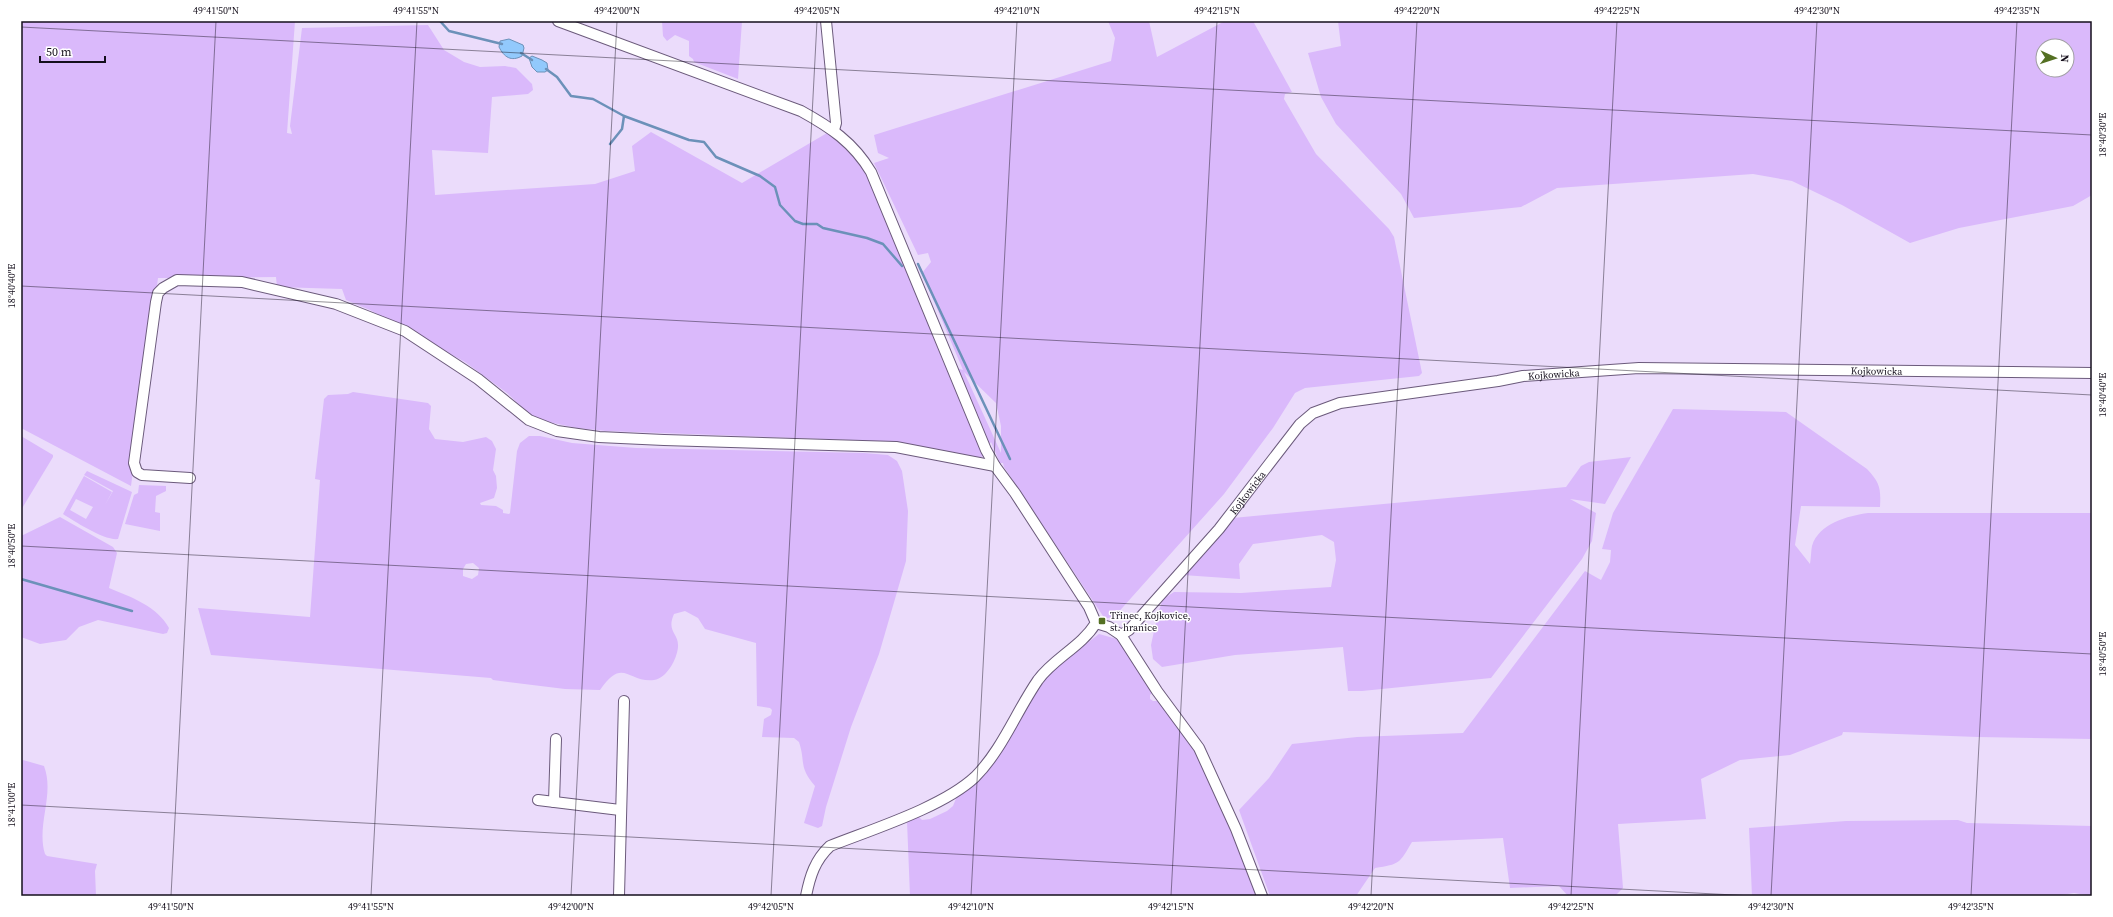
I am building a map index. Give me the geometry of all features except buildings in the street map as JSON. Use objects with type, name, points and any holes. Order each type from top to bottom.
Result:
[{"type":"street","points":[[558,21],[801,111],[834,130],[853,146],[870,172],[912,267],[986,450],[995,466],[1085,600],[1096,623],[1109,627],[1121,636],[1157,691],[1199,748],[1236,829],[1262,896]]},
{"type":"street","points":[[826,21],[836,123],[834,130]]},
{"type":"street","points":[[190,478],[142,475],[137,472],[134,463],[156,302],[158,294],[163,288],[177,280],[242,282],[264,286],[336,304],[405,331],[478,379],[529,420],[557,431],[598,437],[657,440],[896,447],[995,466]]},
{"type":"street","name":"Kojkowicka","points":[[1121,636],[1129,630],[1219,529],[1300,424],[1313,413],[1340,403],[1498,382],[1523,376],[1639,368],[2092,374]]},
{"type":"street","points":[[806,896],[808,883],[818,860],[830,846],[956,792],[975,776],[1007,733],[1039,680],[1057,659],[1090,633],[1096,623]]},
{"type":"street","points":[[619,896],[620,810],[624,701]]},
{"type":"street","points":[[554,802],[556,739]]},
{"type":"street","points":[[538,800],[620,810]]},
{"type":"shaded area","points":[[21,21],[295,21],[287,133],[292,134],[290,126],[302,28],[428,25],[444,50],[464,62],[480,67],[505,66],[516,68],[532,84],[533,90],[528,94],[492,97],[488,153],[432,150],[435,195],[595,184],[635,171],[632,146],[651,132],[742,183],[827,133],[843,144],[857,159],[866,174],[889,223],[944,364],[963,370],[922,273],[931,262],[928,253],[918,255],[874,163],[889,158],[878,153],[874,135],[1111,61],[1115,38],[1108,21],[1149,21],[1157,57],[1225,21],[1253,21],[1292,92],[1285,94],[1284,99],[1316,154],[1389,229],[1394,237],[1422,373],[1419,376],[1305,388],[1295,393],[1273,428],[1224,494],[1115,616],[1105,619],[1004,467],[1003,463],[1000,463],[991,442],[983,456],[978,459],[849,443],[849,440],[606,431],[577,428],[539,420],[525,410],[507,393],[465,362],[370,310],[346,300],[342,289],[277,287],[276,277],[158,278],[131,486],[21,428]],"holes":[[[964,372],[996,403],[1001,426],[1001,453]]]},
{"type":"shaded area","points":[[662,21],[742,21],[738,79],[694,62],[689,56],[689,41],[675,35],[667,41],[663,36]]},
{"type":"shaded area","points":[[1338,21],[2092,21],[2092,195],[2073,206],[1959,228],[1910,243],[1842,205],[1792,181],[1753,174],[1557,188],[1521,207],[1414,218],[1401,194],[1336,124],[1321,97],[1308,53],[1341,46]]},
{"type":"shaded area","points":[[353,392],[428,403],[431,406],[429,429],[435,439],[463,442],[486,437],[492,441],[496,449],[493,470],[496,476],[497,488],[494,498],[480,503],[481,505],[496,506],[503,510],[503,513],[509,514],[517,451],[520,443],[529,436],[540,436],[572,443],[636,448],[864,453],[888,455],[897,461],[902,471],[908,511],[906,561],[879,654],[851,727],[826,807],[822,826],[818,828],[804,823],[815,786],[804,769],[799,742],[794,738],[762,737],[764,719],[771,715],[772,710],[770,708],[757,706],[756,643],[705,629],[698,618],[685,611],[674,614],[671,625],[677,638],[678,647],[676,657],[663,676],[654,680],[645,680],[626,673],[620,673],[614,675],[608,680],[600,690],[565,689],[493,680],[491,678],[211,655],[198,608],[310,617],[320,480],[315,479],[324,399],[328,395],[348,394]],"holes":[[[473,563],[479,568],[478,575],[472,579],[463,576],[463,569],[466,564]]]},
{"type":"shaded area","points":[[1673,409],[1786,412],[1867,469],[1879,486],[1880,507],[1801,506],[1795,545],[1810,564],[1812,546],[1821,532],[1835,522],[1860,514],[2092,513],[2092,739],[1978,737],[1843,732],[1842,735],[1790,755],[1740,760],[1701,779],[1706,819],[1618,824],[1623,888],[1615,896],[1568,896],[1559,886],[1510,888],[1503,838],[1412,842],[1398,862],[1375,868],[1356,896],[1270,896],[1239,810],[1269,778],[1292,744],[1357,737],[1463,733],[1585,571],[1601,580],[1610,562],[1611,550],[1602,549],[1613,513]]},
{"type":"shaded area","points":[[21,436],[53,455],[53,457],[21,510]]},
{"type":"shaded area","points":[[1631,457],[1605,504],[1570,499],[1596,513],[1592,541],[1582,559],[1491,678],[1362,691],[1348,691],[1343,647],[1235,655],[1162,667],[1153,659],[1151,645],[1158,613],[1163,599],[1174,592],[1241,593],[1331,587],[1336,560],[1334,542],[1322,535],[1253,544],[1239,564],[1240,579],[1183,575],[1233,518],[1566,487],[1581,466],[1589,462]]},
{"type":"shaded area","points":[[87,471],[132,492],[118,539],[112,539],[98,534],[63,514],[84,476],[112,492],[105,505],[113,491],[84,475]],"holes":[[[76,499],[93,507],[86,519],[70,510]]]},
{"type":"shaded area","points":[[139,485],[166,486],[166,491],[156,496],[155,512],[160,513],[160,531],[125,524],[134,495],[138,493]]},
{"type":"shaded area","points":[[60,517],[113,547],[117,553],[109,588],[151,608],[164,620],[169,628],[167,633],[163,634],[98,620],[79,627],[66,640],[40,644],[21,637],[21,536]]},
{"type":"shaded area","points":[[1099,634],[1117,639],[1154,691],[1150,695],[1150,699],[1153,701],[1159,701],[1186,737],[1214,785],[1258,896],[910,896],[907,821],[918,816],[922,820],[930,819],[947,811],[953,806],[957,796],[989,770],[1011,737],[1033,695],[1043,683],[1048,673]]},
{"type":"shaded area","points":[[23,760],[44,766],[47,777],[48,788],[43,832],[45,854],[47,856],[97,864],[95,871],[96,896],[21,896],[21,761]]},
{"type":"shaded area","points":[[1958,820],[1967,823],[2092,826],[2092,896],[2074,893],[2055,896],[1752,896],[1749,828],[1846,821]]},
{"type":"water","points":[[509,39],[523,45],[524,48],[522,56],[514,59],[508,58],[503,53],[499,47],[500,41]]},
{"type":"water","points":[[532,56],[547,63],[548,70],[545,72],[537,72],[532,67],[529,58]]},
{"type":"waterway","points":[[440,21],[449,31],[502,44]]},
{"type":"waterway","points":[[521,53],[532,60]]},
{"type":"waterway","points":[[546,69],[557,77],[571,96],[593,99],[624,116],[689,140],[704,142],[716,157],[760,176],[775,187],[780,205],[795,221],[803,224],[817,224],[823,228],[867,238],[883,244],[902,266]]},
{"type":"waterway","points":[[610,144],[622,129],[624,116]]},
{"type":"waterway","points":[[918,264],[1010,459]]},
{"type":"waterway","points":[[21,579],[132,611]]},
{"type":"place","name":"Třinec, Kojkovice, st. hranice","points":[[1102,621]]}]
